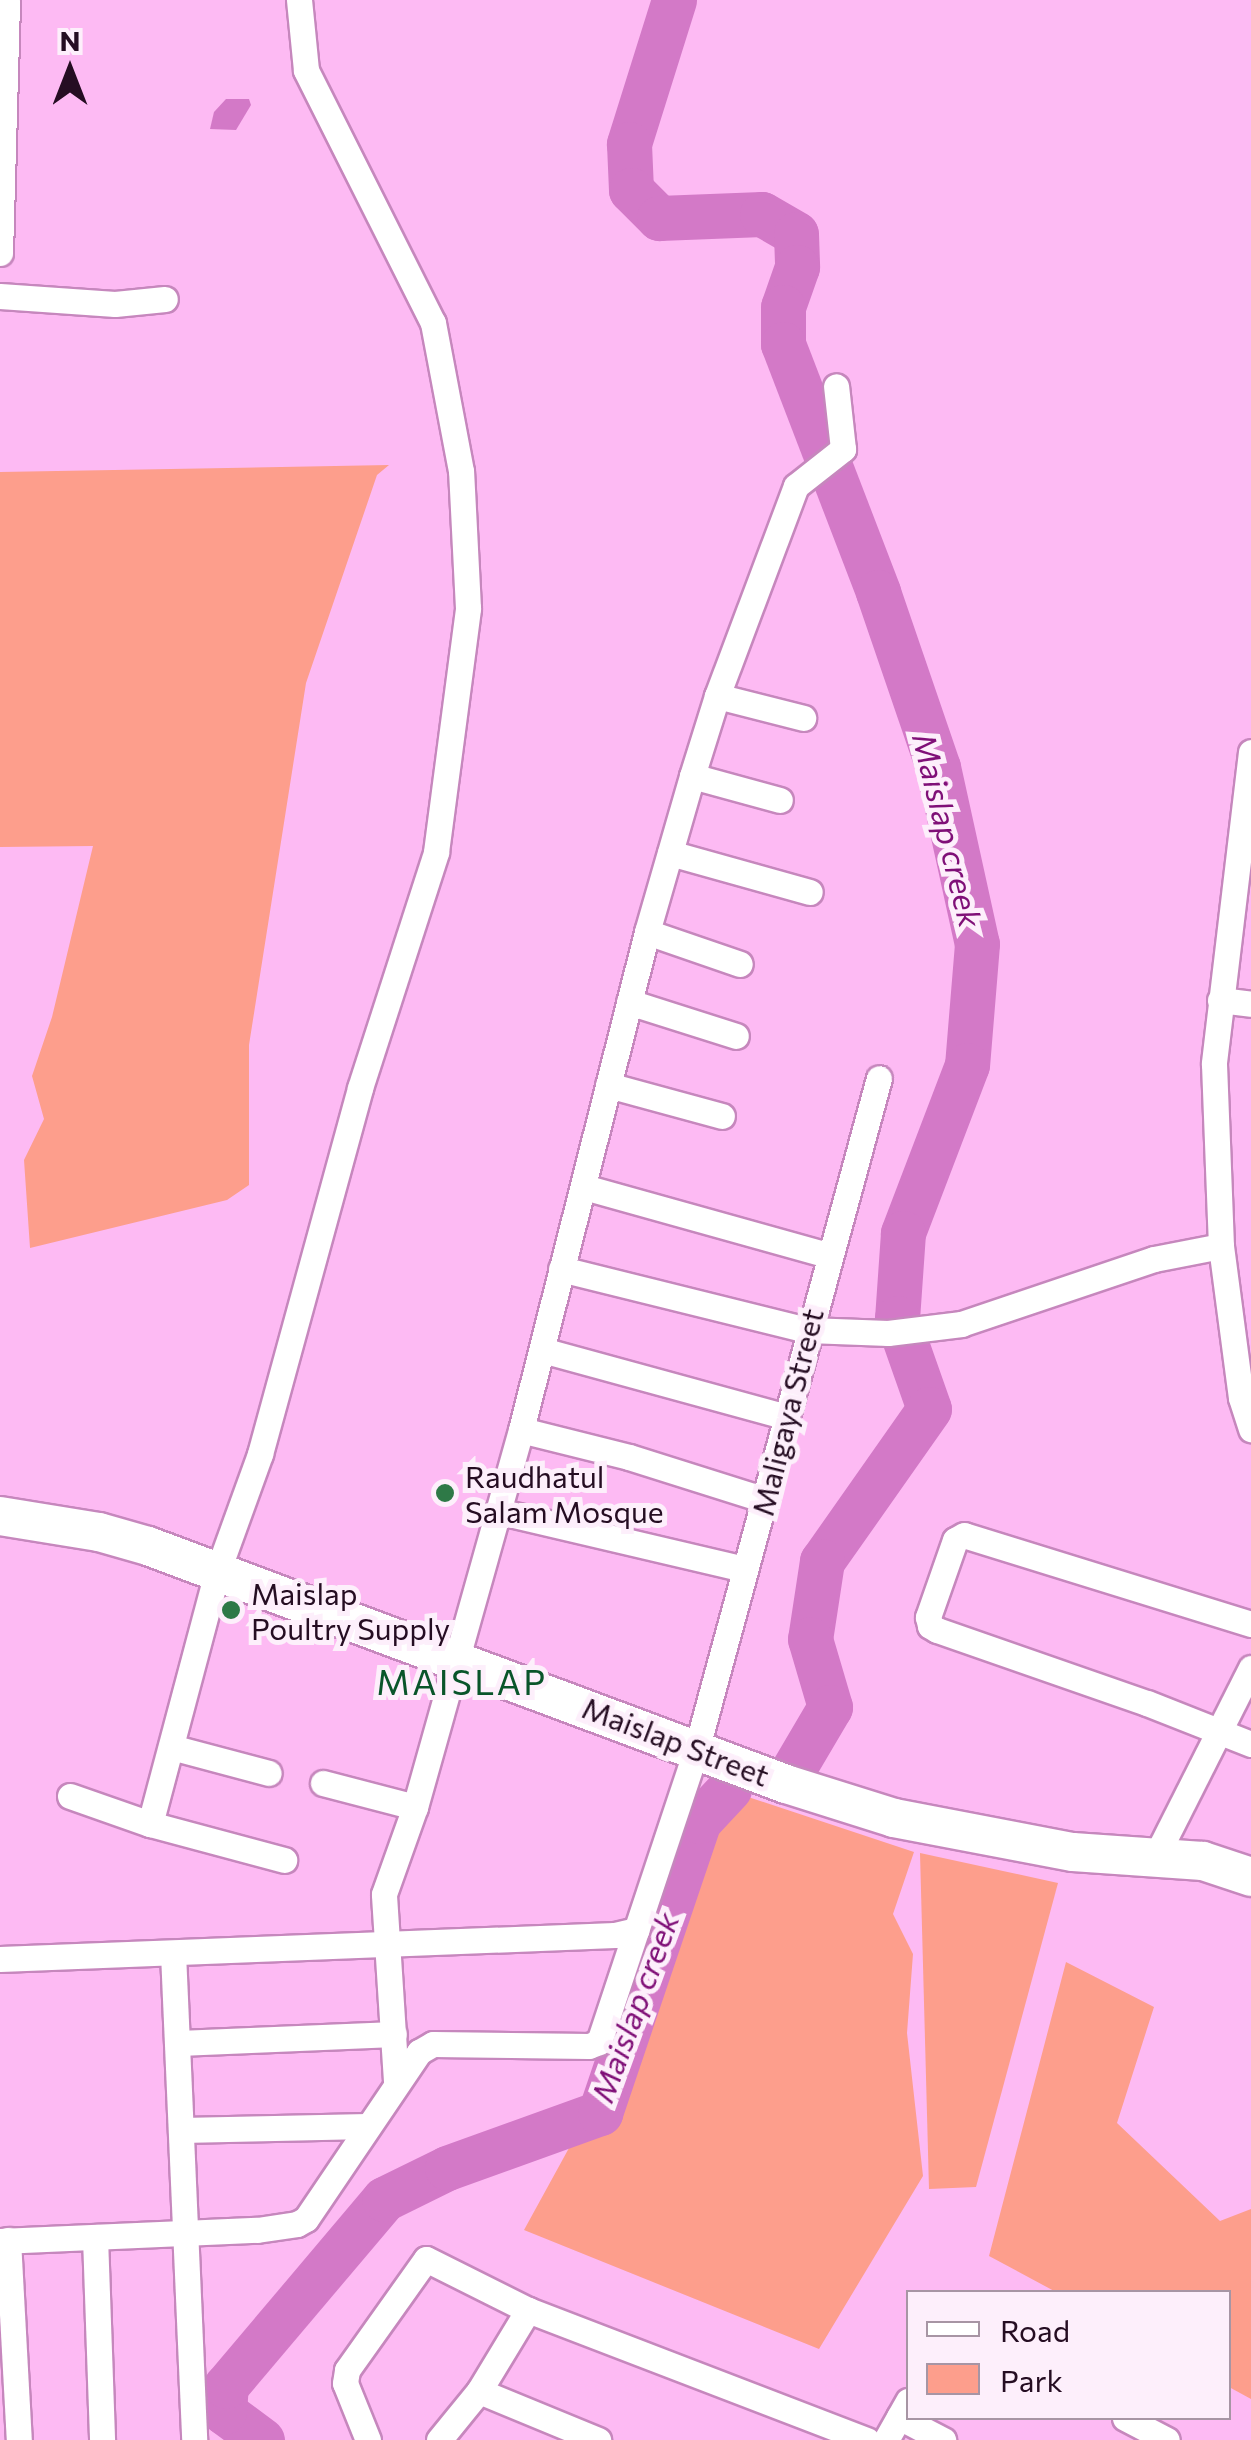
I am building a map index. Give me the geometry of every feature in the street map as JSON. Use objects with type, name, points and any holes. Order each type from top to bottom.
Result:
[{"type":"main road","name":"Maislap Street","points":[[0,1516],[98,1532],[697,1747],[786,1784],[894,1818],[1073,1852],[1203,1860],[1251,1877]]},
{"type":"street","points":[[0,253],[7,0]]},
{"type":"street","points":[[150,1824],[217,1573],[260,1454],[360,1088],[436,852],[468,608],[461,472],[433,323],[306,70],[300,0]]},
{"type":"street","points":[[0,296],[115,304],[165,299]]},
{"type":"street","points":[[19,2440],[4,2240],[257,2230],[306,2220],[396,2081],[384,1894],[415,1808],[498,1511],[647,932],[692,776],[717,696],[796,486],[843,449],[836,386]]},
{"type":"street","points":[[717,696],[803,718]]},
{"type":"street","points":[[1251,752],[1245,853],[1220,1000],[1214,1064],[1221,1246],[1240,1398],[1251,1428]]},
{"type":"street","points":[[692,776],[780,800]]},
{"type":"street","points":[[670,853],[810,892]]},
{"type":"street","points":[[647,932],[740,964]]},
{"type":"street","points":[[1220,1000],[1251,1004]]},
{"type":"street","points":[[629,1002],[736,1036]]},
{"type":"street","name":"Maligaya Street","points":[[396,2081],[418,2052],[433,2044],[589,2046],[599,2042],[697,1747],[879,1078]]},
{"type":"street","points":[[608,1085],[722,1116]]},
{"type":"street","points":[[584,1188],[828,1255]]},
{"type":"street","points":[[561,1269],[808,1330],[888,1333],[961,1324],[1154,1259],[1221,1246]]},
{"type":"street","points":[[542,1350],[787,1417]]},
{"type":"street","points":[[520,1430],[629,1457],[764,1500]]},
{"type":"street","points":[[498,1511],[746,1569]]},
{"type":"street","points":[[1251,1624],[964,1535],[955,1540],[928,1618],[930,1626],[937,1630],[1148,1703],[1251,1744]]},
{"type":"street","points":[[1155,1858],[1251,1668]]},
{"type":"street","points":[[171,1747],[269,1773]]},
{"type":"street","points":[[322,1783],[415,1808]]},
{"type":"street","points":[[70,1796],[150,1824],[284,1860]]},
{"type":"street","points":[[0,1959],[614,1935],[636,1930]]},
{"type":"street","points":[[172,1953],[194,2440]]},
{"type":"street","points":[[179,2043],[394,2034]]},
{"type":"street","points":[[182,2130],[367,2126]]},
{"type":"street","points":[[95,2237],[102,2440]]},
{"type":"street","points":[[368,2440],[344,2383],[347,2370],[426,2259],[528,2310],[867,2440]]},
{"type":"street","points":[[450,2437],[528,2310]]},
{"type":"street","points":[[479,2391],[598,2440]]},
{"type":"street","points":[[898,2419],[943,2440]]},
{"type":"street","points":[[1129,2420],[1167,2440]]},
{"type":"green space","points":[[389,465],[377,475],[306,683],[249,1045],[249,1185],[227,1200],[30,1248],[24,1160],[44,1119],[32,1076],[52,1017],[93,846],[0,847],[0,472]]},
{"type":"green space","points":[[739,1794],[914,1852],[893,1914],[913,1954],[907,2033],[923,2176],[819,2349],[524,2230],[631,2035],[682,1858]]},
{"type":"green space","points":[[920,1853],[1058,1883],[976,2187],[929,2189]]},
{"type":"green space","points":[[1066,1962],[1154,2007],[1117,2123],[1220,2221],[1251,2209],[1251,2399],[1231,2388],[1231,2290],[1052,2290],[989,2256]]},
{"type":"shaded area","points":[[226,99],[249,99],[251,105],[236,130],[210,129],[214,112]]},
{"type":"waterway","name":"Maislap creek","points":[[674,0],[629,144],[631,190],[659,218],[762,214],[796,234],[797,267],[783,307],[783,344],[878,592],[938,767],[977,944],[967,1065],[903,1233],[897,1318],[929,1409],[822,1561],[810,1639],[830,1707],[794,1768]]},
{"type":"waterway","name":"Maislap creek","points":[[262,2440],[224,2412],[226,2386],[384,2199],[447,2168],[600,2113],[699,1821],[729,1789]]},
{"type":"place","name":"Raudhatul Salam Mosque","points":[[445,1493]]},
{"type":"place","name":"Maislap Poultry Supply","points":[[231,1610]]},
{"type":"district","name":"MAISLAP","points":[[462,1681]]}]
